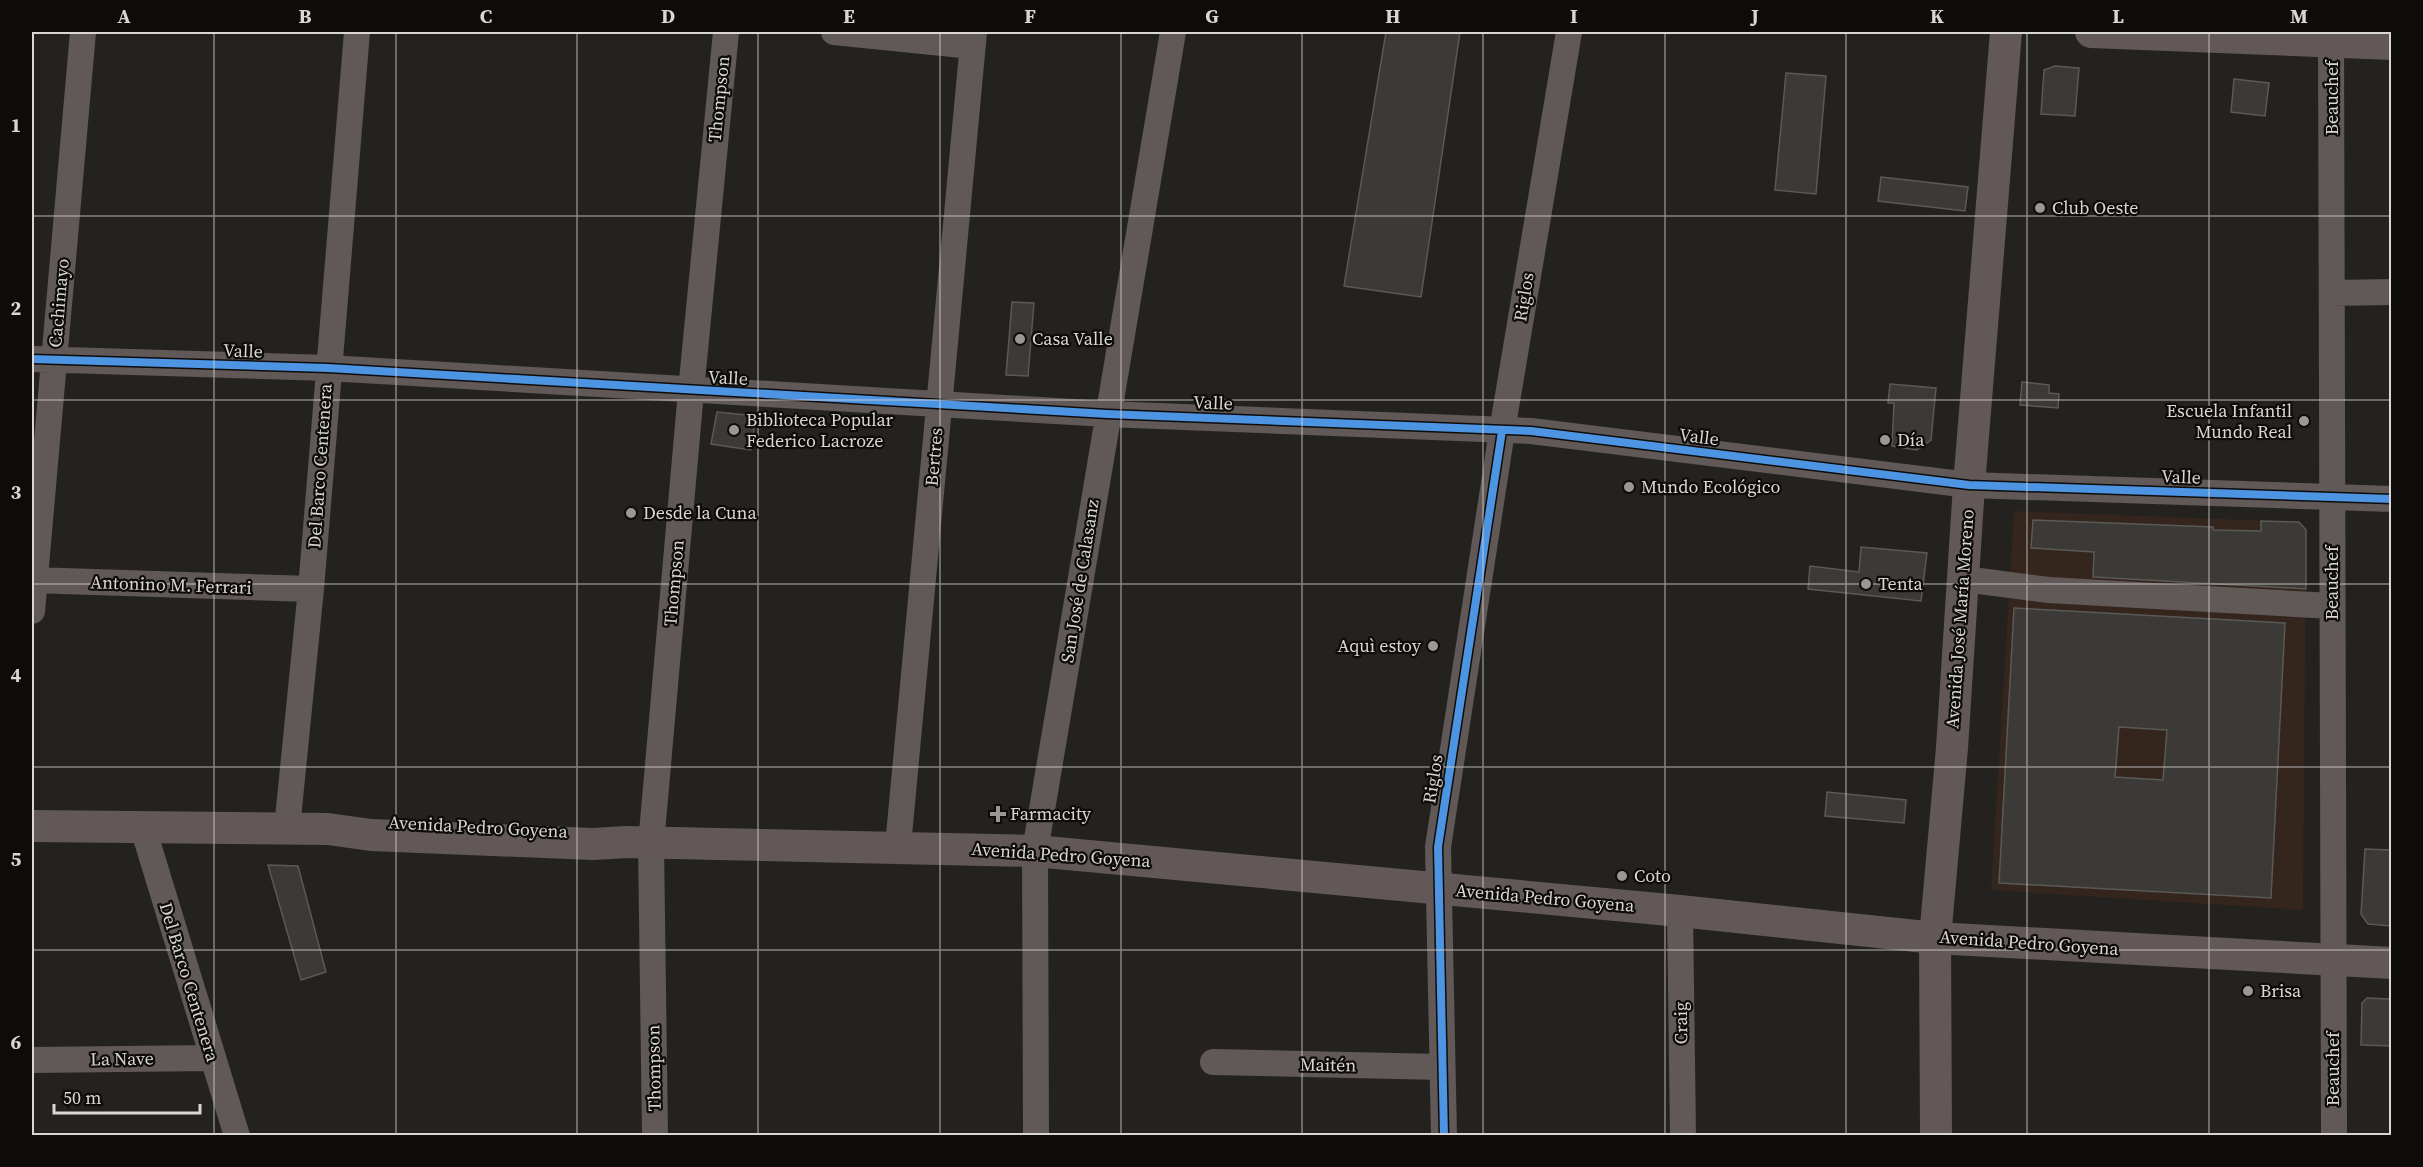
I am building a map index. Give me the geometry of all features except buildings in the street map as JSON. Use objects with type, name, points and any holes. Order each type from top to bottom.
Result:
[{"type":"main road","name":"Avenida José María Moreno","points":[[1936,1136],[1935,938],[2006,32]]},
{"type":"main road","points":[[2091,32],[2331,37],[2391,44]]},
{"type":"main road","name":"Avenida Pedro Goyena","points":[[32,826],[328,829],[383,822],[594,833],[639,843],[898,846],[1035,851],[1680,911],[1935,938],[2391,963]]},
{"type":"street","name":"Cachimayo","points":[[32,611],[43,360],[83,32]]},
{"type":"street","name":"Del Barco Centenera","points":[[287,828],[311,589],[357,32]]},
{"type":"street","name":"Thompson","points":[[655,1136],[639,843],[690,391],[726,32]]},
{"type":"street","points":[[834,32],[973,39]]},
{"type":"street","name":"San José de Calasanz","points":[[1036,1136],[1035,851],[1173,32]]},
{"type":"street","name":"Riglos","points":[[1444,1136],[1438,847],[1502,430],[1569,32]]},
{"type":"street","name":"Beauchef","points":[[2331,37],[2334,1136]]},
{"type":"street","name":"Bertres","points":[[898,846],[973,39]]},
{"type":"street","points":[[2332,293],[2391,292]]},
{"type":"street","name":"Valle","points":[[43,360],[328,368],[1107,414],[1543,432],[1969,485],[2391,499]]},
{"type":"street","points":[[1964,579],[2049,590],[2332,606]]},
{"type":"street","name":"Antonino M. Ferrari","points":[[33,580],[311,589]]},
{"type":"street","name":"Del Barco Centenera","points":[[143,828],[237,1136]]},
{"type":"street","name":"Craig","points":[[1680,911],[1683,1136]]},
{"type":"street","name":"La Nave","points":[[32,1060],[212,1058]]},
{"type":"street","name":"Maitén","points":[[1214,1062],[1442,1067]]},
{"type":"shaded area","points":[[2014,511],[2299,522],[2306,530],[2303,910],[1991,890]]},
{"type":"cycle path","points":[[32,359],[328,368],[1107,414],[1531,431],[1969,485],[2392,499]]},
{"type":"cycle path","points":[[1444,1136],[1438,847],[1502,431]]},
{"type":"place","name":"Club Oeste","points":[[2040,208]]},
{"type":"place","name":"Casa Valle","points":[[1020,339]]},
{"type":"place","name":"Escuela Infantil Mundo Real","points":[[2304,421]]},
{"type":"place","name":"Biblioteca Popular Federico Lacroze","points":[[734,430]]},
{"type":"place","name":"Día","points":[[1885,440]]},
{"type":"place","name":"Mundo Ecológico","points":[[1629,487]]},
{"type":"place","name":"Desde la Cuna","points":[[631,513]]},
{"type":"place","name":"Tenta","points":[[1866,584]]},
{"type":"place","name":"Aquì estoy","points":[[1433,646]]},
{"type":"place","name":"Farmacity","points":[[998,814]]},
{"type":"place","name":"Coto","points":[[1622,876]]},
{"type":"place","name":"Brisa","points":[[2248,991]]}]
